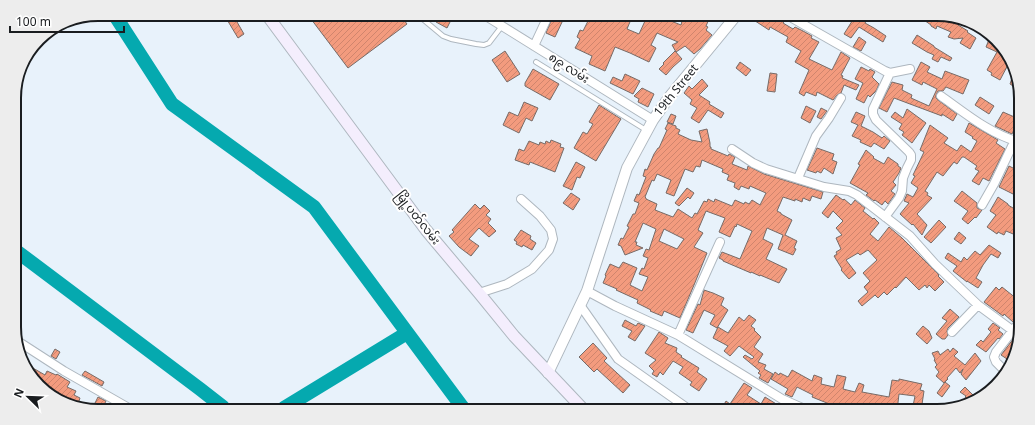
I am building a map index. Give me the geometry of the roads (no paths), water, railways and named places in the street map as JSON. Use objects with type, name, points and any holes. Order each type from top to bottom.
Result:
[{"type":"main road","name":"မြို့ပတ်လမ်း","points":[[271,21],[426,230],[514,336],[577,404]]},
{"type":"street","name":"၈၉ လမ်း","points":[[494,21],[652,120]]},
{"type":"street","points":[[534,46],[546,21]]},
{"type":"street","name":"19th Street","points":[[548,373],[587,291],[627,168],[652,120],[732,21]]},
{"type":"street","points":[[797,21],[885,71],[890,73],[910,69]]},
{"type":"street","points":[[885,217],[899,198],[907,168],[911,160],[909,152],[876,120],[873,114],[890,73]]},
{"type":"street","points":[[941,96],[988,128],[1014,140]]},
{"type":"street","points":[[798,178],[816,136],[825,125],[841,98]]},
{"type":"street","points":[[982,205],[1014,147]]},
{"type":"street","points":[[732,149],[766,170],[798,178],[824,187],[849,191],[857,195],[910,236],[935,264],[978,305],[1014,326]]},
{"type":"street","points":[[479,293],[507,284],[532,270],[549,250],[553,239],[550,230],[540,216],[521,199]]},
{"type":"street","points":[[678,336],[720,242]]},
{"type":"street","points":[[587,291],[678,336],[782,399],[793,404]]},
{"type":"street","points":[[580,305],[618,359],[682,404]]},
{"type":"street","points":[[952,332],[978,305]]},
{"type":"street","points":[[1002,368],[996,362],[994,357],[996,352],[1014,329]]},
{"type":"street","points":[[23,344],[64,371],[122,404]]},
{"type":"lane","points":[[425,21],[443,36],[451,39],[484,45],[490,43],[502,26]]},
{"type":"lane","points":[[536,62],[647,131]]},
{"type":"waterway","points":[[119,21],[172,104],[314,207],[460,404]]},
{"type":"waterway","points":[[21,255],[219,404]]},
{"type":"waterway","points":[[291,404],[407,333]]}]
